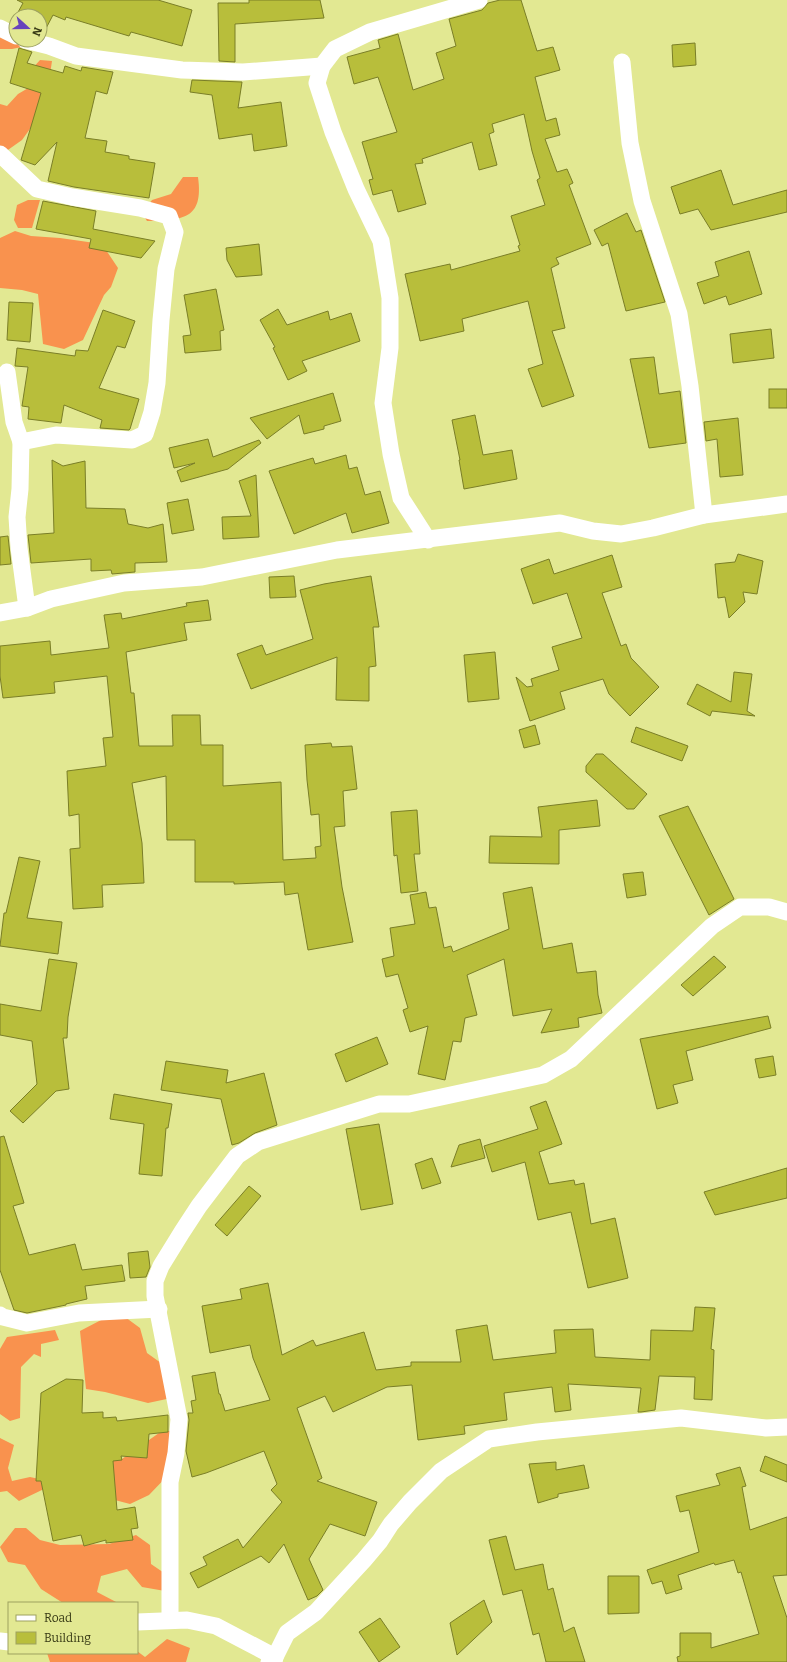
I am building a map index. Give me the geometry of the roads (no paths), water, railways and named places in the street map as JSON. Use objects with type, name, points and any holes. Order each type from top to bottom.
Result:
[{"type":"street","points":[[428,540],[401,498],[390,447],[383,403],[390,348],[390,298],[381,241],[356,189],[333,132],[317,83],[322,66],[335,50],[370,32],[479,0]]},
{"type":"street","points":[[48,46],[76,56],[182,70],[243,72],[322,66]]},
{"type":"street","points":[[622,62],[630,144],[642,201],[679,314],[690,386],[704,515]]},
{"type":"street","points":[[0,154],[37,189],[72,197],[140,208],[169,216],[175,232],[166,269],[157,383],[152,412],[145,434],[132,440],[56,435],[21,442]]},
{"type":"street","points":[[6,372],[14,422],[21,442],[20,489],[17,517],[19,548],[27,608]]},
{"type":"street","points":[[0,613],[27,608],[51,599],[124,584],[202,577],[337,550],[560,523],[593,531],[621,534],[653,528],[704,515],[787,504]]},
{"type":"street","points":[[170,1620],[170,1482],[176,1453],[179,1419],[159,1310],[155,1296],[155,1281],[161,1266],[199,1206],[237,1156],[258,1142],[379,1104],[409,1104],[543,1075],[571,1059],[712,926],[740,906],[769,908],[787,912]]},
{"type":"street","points":[[0,1315],[27,1324],[79,1313],[159,1310]]},
{"type":"street","points":[[138,1622],[187,1620],[216,1626],[272,1660],[287,1633],[316,1612],[364,1560],[380,1541],[391,1524],[410,1502],[441,1471],[489,1439],[537,1432],[681,1418],[766,1428],[787,1427]]}]
